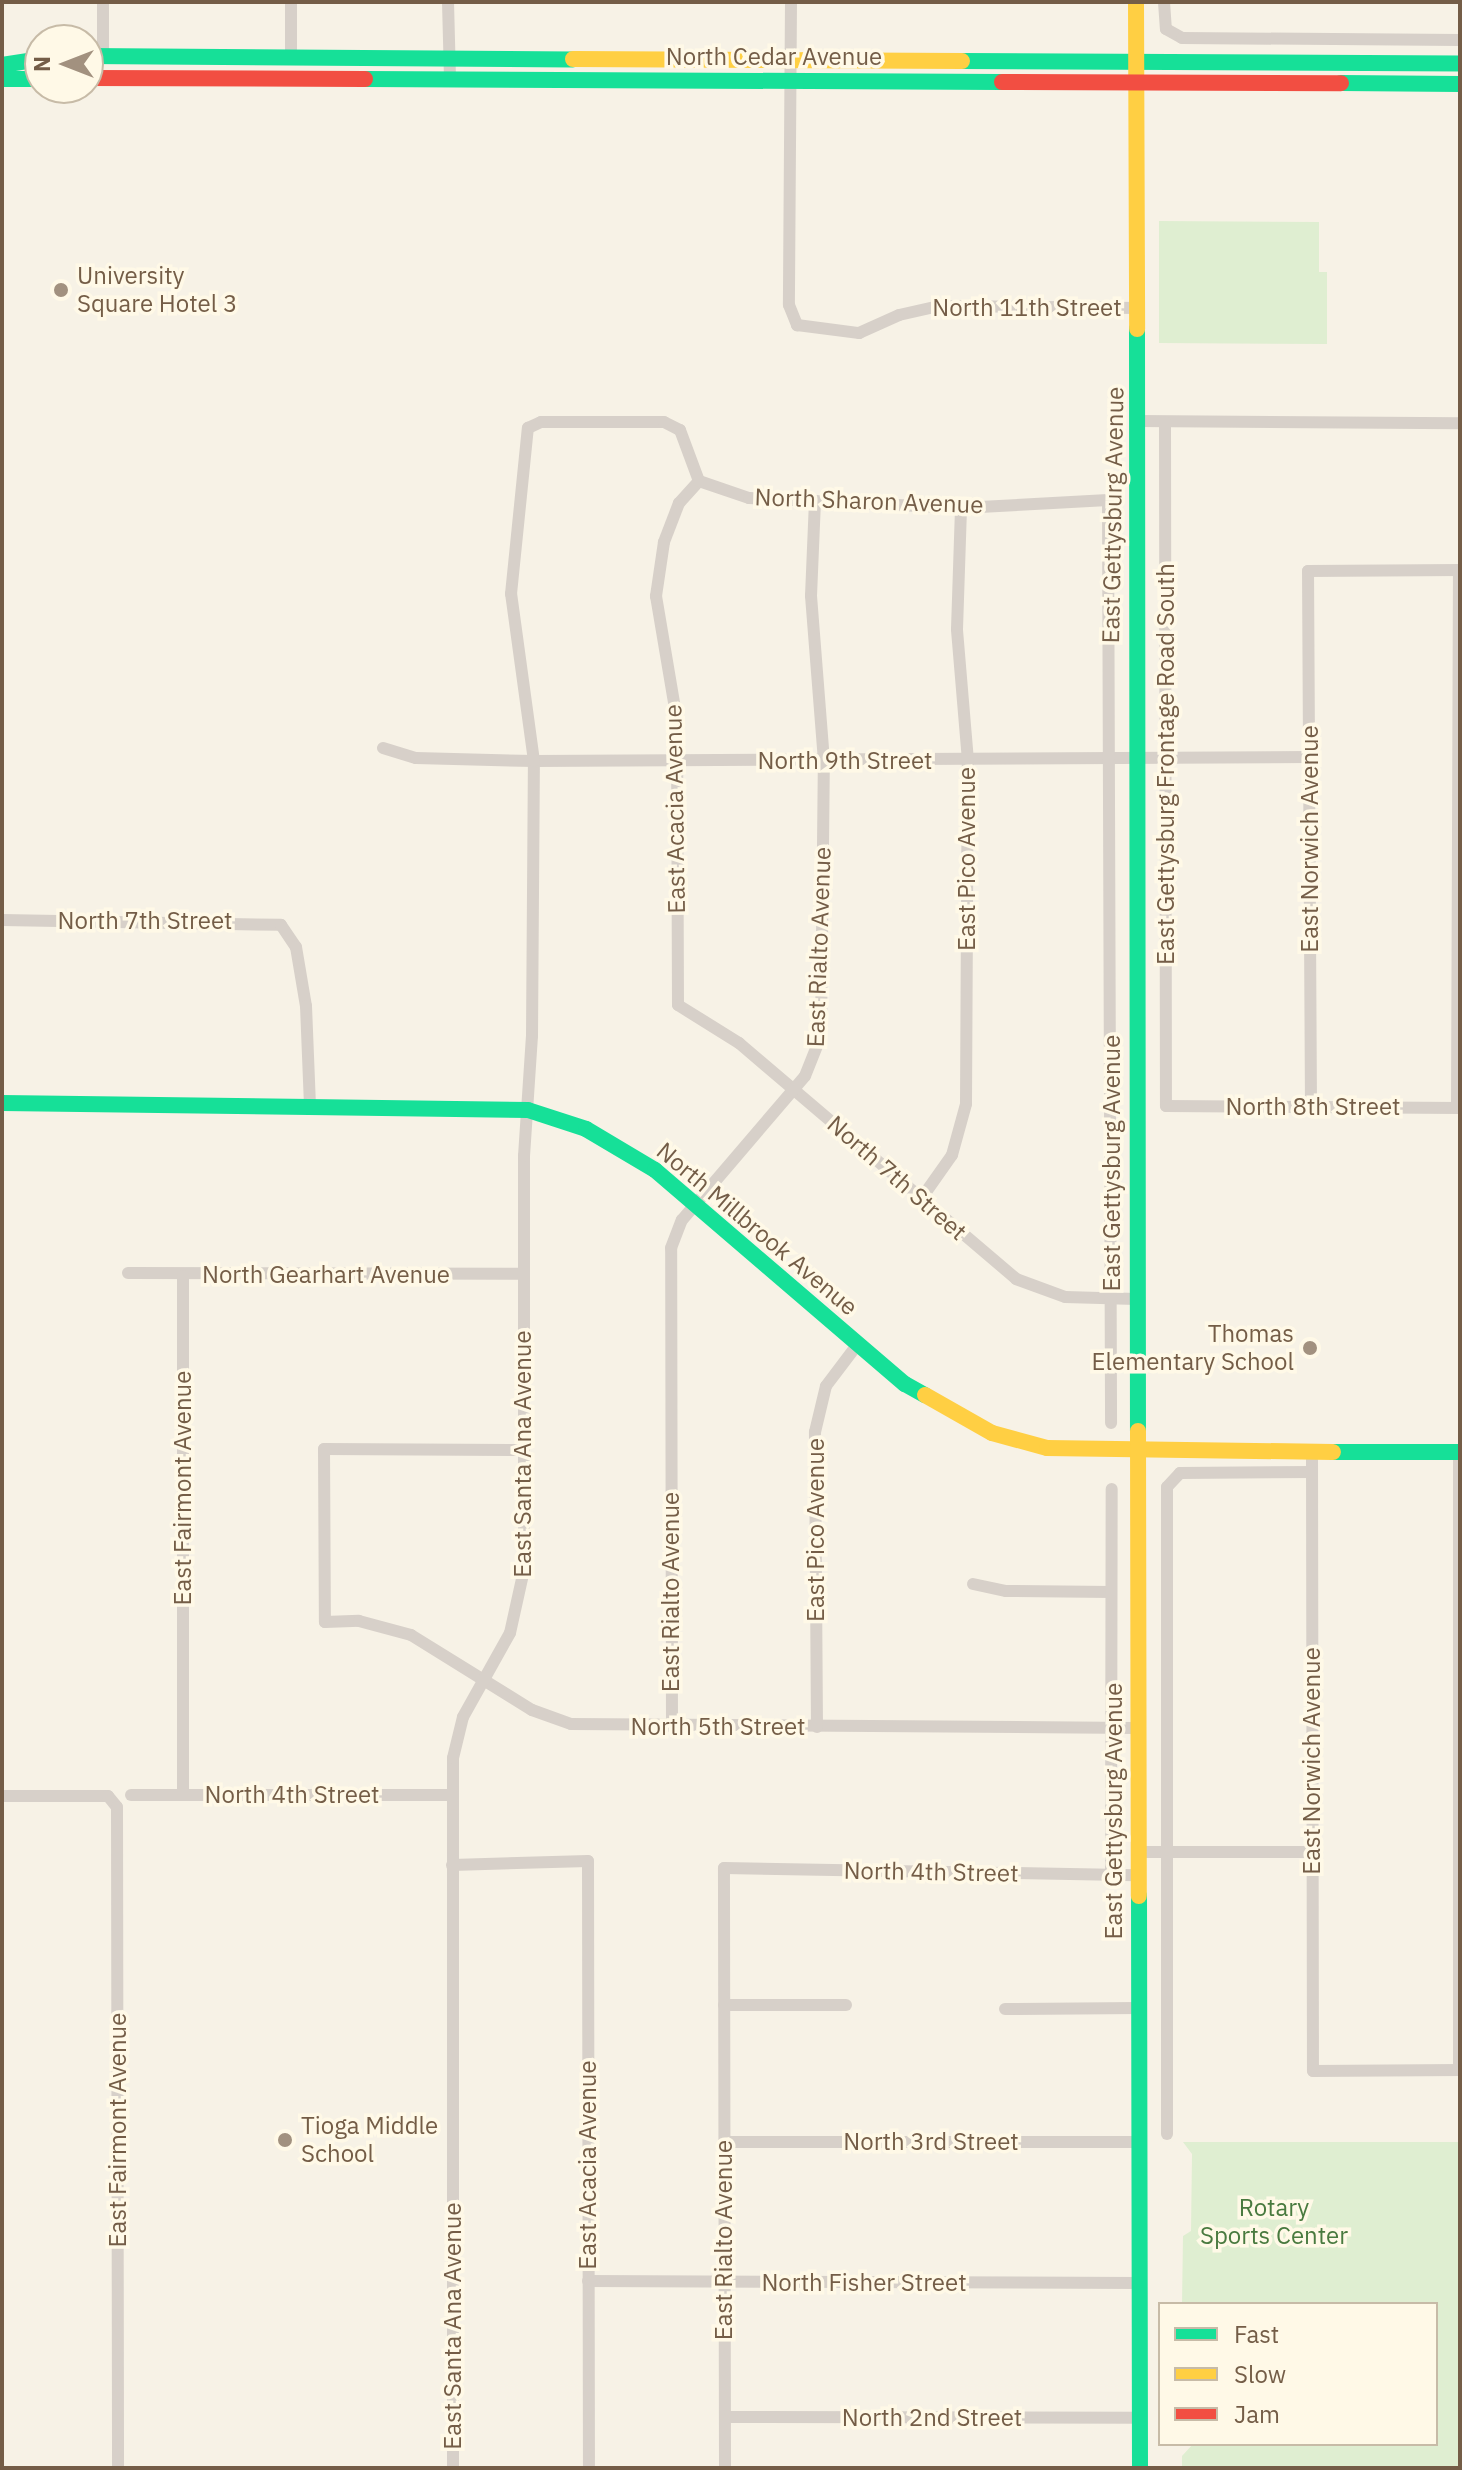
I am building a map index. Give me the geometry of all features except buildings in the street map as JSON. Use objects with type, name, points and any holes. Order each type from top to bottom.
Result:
[{"type":"street","points":[[100,24],[103,2]]},
{"type":"street","points":[[291,2],[291,57]]},
{"type":"street","points":[[448,2],[450,78]]},
{"type":"street","points":[[790,81],[791,2]]},
{"type":"street","name":"East Gettysburg Avenue","points":[[1136,2],[1139,308],[1135,756],[1140,2468]]},
{"type":"street","points":[[1164,2],[1166,29],[1182,38],[1460,40]]},
{"type":"street","points":[[2,55],[24,56]]},
{"type":"street","name":"North Cedar Avenue","points":[[104,56],[1460,64]]},
{"type":"street","points":[[104,70],[133,65],[142,56]]},
{"type":"street","points":[[2,65],[24,60]]},
{"type":"street","points":[[1334,83],[1344,72],[1401,64]]},
{"type":"street","name":"North Cedar Avenue","points":[[104,74],[1460,84]]},
{"type":"street","points":[[2,79],[24,79]]},
{"type":"street","name":"North 11th Street","points":[[790,81],[789,305],[797,325],[859,333],[899,315],[939,306],[1139,308]]},
{"type":"street","points":[[1139,421],[1460,423]]},
{"type":"street","name":"East Santa Ana Avenue","points":[[453,2468],[452,1795],[456,1737],[510,1633],[520,1602],[524,1450],[523,1274],[534,761],[511,605],[528,428],[541,422],[664,422],[680,430],[699,481]]},
{"type":"street","name":"East Gettysburg Frontage Road South","points":[[1165,422],[1166,1106]]},
{"type":"street","name":"North Sharon Avenue","points":[[699,481],[749,498],[961,508],[1108,500],[1110,757]]},
{"type":"street","name":"East Acacia Avenue","points":[[678,1005],[678,761],[673,689],[656,596],[664,542],[679,503],[699,481]]},
{"type":"street","name":"East Rialto Avenue","points":[[672,1727],[669,1264],[674,1234],[695,1204],[794,1089],[813,1063],[821,1036],[824,761],[811,596],[815,501]]},
{"type":"street","name":"East Pico Avenue","points":[[921,1199],[952,1155],[966,1104],[968,761],[957,629],[961,508]]},
{"type":"street","points":[[1458,1108],[1459,570]]},
{"type":"street","name":"East Norwich Avenue","points":[[1311,1107],[1308,571],[1459,570]]},
{"type":"street","name":"North 9th Street","points":[[383,748],[416,758],[534,761],[1310,757]]},
{"type":"street","points":[[1110,757],[1111,1423]]},
{"type":"street","name":"North 7th Street","points":[[2,920],[265,922],[287,930],[296,947],[309,1025],[310,1105]]},
{"type":"street","name":"North 7th Street","points":[[678,1005],[739,1043],[1016,1279],[1065,1297],[1136,1299]]},
{"type":"street","name":"North Millbrook Avenue","points":[[2,1103],[528,1110],[586,1129],[621,1147],[695,1204],[857,1345],[927,1400],[992,1433],[1047,1448],[1138,1452],[1460,1452]]},
{"type":"street","name":"North 8th Street","points":[[1166,1106],[1458,1108]]},
{"type":"street","name":"North Gearhart Avenue","points":[[128,1273],[183,1276],[523,1274]]},
{"type":"street","name":"East Fairmont Avenue","points":[[183,1276],[183,1795]]},
{"type":"street","name":"East Pico Avenue","points":[[817,1727],[815,1432],[826,1386],[857,1345]]},
{"type":"street","name":"North 5th Street","points":[[524,1450],[324,1449],[325,1622],[386,1626],[532,1710],[571,1724],[1137,1728]]},
{"type":"street","name":"East Norwich Avenue","points":[[1312,1452],[1313,2071],[1459,2070]]},
{"type":"street","points":[[1459,2070],[1460,1452]]},
{"type":"street","points":[[1167,2134],[1167,1487],[1173,1475],[1312,1472]]},
{"type":"street","name":"East Gettysburg Avenue","points":[[1111,1875],[1112,1489]]},
{"type":"street","points":[[973,1584],[1006,1591],[1111,1592]]},
{"type":"street","name":"North 4th Street","points":[[131,1795],[452,1795]]},
{"type":"street","name":"East Fairmont Avenue","points":[[2,1796],[108,1796],[117,1807],[118,2468]]},
{"type":"street","points":[[1137,1852],[1312,1852]]},
{"type":"street","name":"East Acacia Avenue","points":[[452,1865],[588,1861],[589,2468]]},
{"type":"street","name":"East Rialto Avenue","points":[[724,1868],[725,2468]]},
{"type":"street","name":"North 4th Street","points":[[724,1868],[1137,1875]]},
{"type":"street","points":[[724,2005],[846,2005]]},
{"type":"street","points":[[1005,2009],[1138,2008]]},
{"type":"street","name":"North 3rd Street","points":[[724,2142],[1138,2142]]},
{"type":"street","name":"North Fisher Street","points":[[588,2281],[1139,2283]]},
{"type":"street","name":"North 2nd Street","points":[[725,2417],[1139,2418]]},
{"type":"green space","points":[[1159,221],[1319,222],[1319,272],[1327,272],[1327,344],[1159,343]]},
{"type":"green space","name":"Rotary Sports Center","points":[[1183,2142],[1460,2142],[1460,2468],[1182,2468],[1182,2456],[1191,2446],[1438,2446],[1438,2302],[1182,2302],[1183,2236],[1191,2231],[1192,2154]]},
{"type":"traffic: fast","points":[[104,56],[573,59]]},
{"type":"traffic: fast","points":[[962,61],[1460,64]]},
{"type":"traffic: fast","points":[[2,65],[24,62]]},
{"type":"traffic: fast","points":[[2,79],[24,79]]},
{"type":"traffic: fast","points":[[365,79],[1002,82]]},
{"type":"traffic: fast","points":[[1341,83],[1460,84]]},
{"type":"traffic: fast","points":[[1137,329],[1138,1431]]},
{"type":"traffic: fast","points":[[2,1103],[528,1110],[586,1129],[655,1170],[905,1384],[925,1395]]},
{"type":"traffic: fast","points":[[1333,1452],[1460,1452]]},
{"type":"traffic: fast","points":[[1139,1896],[1140,2468]]},
{"type":"traffic: slow","points":[[1136,2],[1137,329]]},
{"type":"traffic: slow","points":[[573,59],[962,61]]},
{"type":"traffic: slow","points":[[925,1395],[992,1433],[1047,1448],[1333,1452]]},
{"type":"traffic: slow","points":[[1138,1431],[1139,1896]]},
{"type":"traffic: jam","points":[[104,78],[365,79]]},
{"type":"traffic: jam","points":[[1002,82],[1341,83]]},
{"type":"place","name":"University Square Hotel 3","points":[[61,290]]},
{"type":"place","name":"Thomas Elementary School","points":[[1310,1348]]},
{"type":"place","name":"Tioga Middle School","points":[[285,2140]]}]
